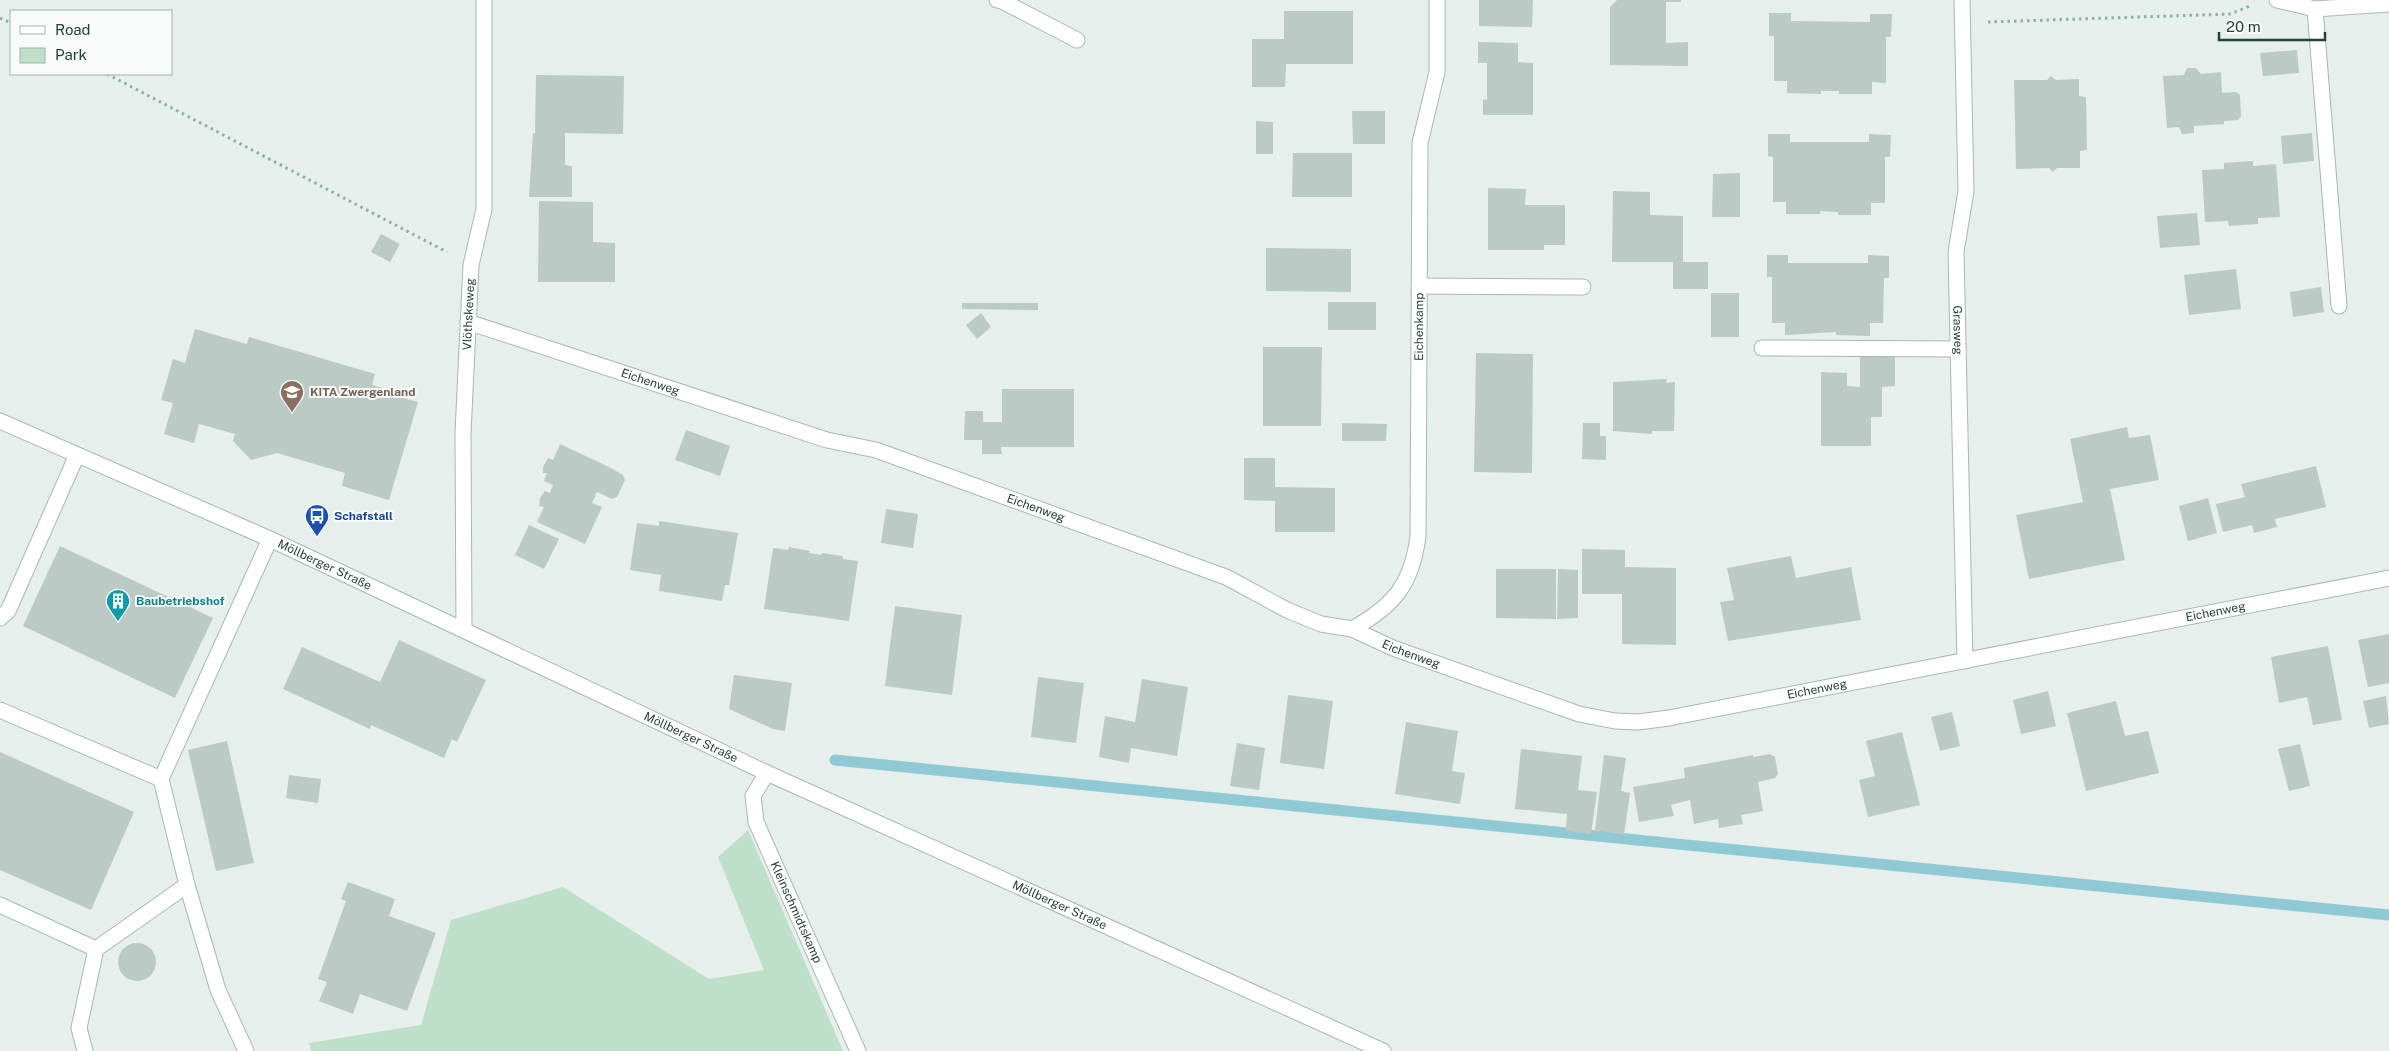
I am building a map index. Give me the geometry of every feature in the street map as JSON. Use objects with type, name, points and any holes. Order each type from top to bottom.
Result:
[{"type":"street","name":"Vlöthskeweg","points":[[464,630],[463,434],[471,266],[484,208],[484,0]]},
{"type":"street","points":[[997,0],[1077,40]]},
{"type":"street","name":"Eichenkamp","points":[[1352,629],[1376,616],[1392,600],[1407,580],[1415,558],[1418,536],[1420,142],[1436,72],[1437,0]]},
{"type":"street","name":"Grasweg","points":[[1962,0],[1966,190],[1956,252],[1965,662]]},
{"type":"street","points":[[2277,0],[2316,10],[2389,4]]},
{"type":"street","points":[[2316,10],[2339,306]]},
{"type":"street","points":[[1419,286],[1583,287]]},
{"type":"street","name":"Eichenweg","points":[[468,322],[827,440],[876,450],[1226,577],[1287,610],[1321,624],[1352,629],[1393,648],[1579,714],[1623,722],[1669,718],[1965,662],[2389,578]]},
{"type":"street","points":[[1762,348],[1958,349]]},
{"type":"street","name":"Möllberger Straße","points":[[0,421],[270,539],[767,773],[1383,1051]]},
{"type":"street","points":[[0,618],[8,611],[77,455]]},
{"type":"street","points":[[246,1051],[218,990],[187,885],[161,779],[270,539]]},
{"type":"street","points":[[0,710],[161,779]]},
{"type":"street","name":"Kleinschmidtskamp","points":[[767,773],[754,796],[756,822],[858,1051]]},
{"type":"street","points":[[85,1051],[79,1028],[96,949],[187,885]]},
{"type":"street","points":[[0,905],[96,949]]},
{"type":"path","points":[[1962,22],[2231,14],[2257,4]]},
{"type":"path","points":[[109,75],[471,266]]},
{"type":"green space","points":[[748,830],[843,1051],[311,1051],[309,1043],[421,1025],[451,920],[563,887],[709,979],[764,970],[718,857]]},
{"type":"building","points":[[1479,0],[1533,0],[1532,27],[1479,26]]},
{"type":"building","points":[[1617,0],[1681,0],[1681,2],[1666,2],[1666,43],[1688,42],[1688,66],[1610,65],[1610,7]]},
{"type":"building","points":[[1284,11],[1353,11],[1353,64],[1286,64],[1285,87],[1252,87],[1252,39],[1284,39]]},
{"type":"building","points":[[1769,13],[1791,13],[1791,21],[1870,22],[1870,14],[1892,14],[1891,37],[1886,37],[1886,83],[1872,82],[1872,94],[1839,94],[1839,91],[1821,91],[1821,94],[1787,93],[1787,81],[1774,81],[1774,36],[1769,36]]},
{"type":"building","points":[[1478,42],[1518,43],[1518,62],[1533,63],[1533,115],[1483,115],[1483,99],[1487,100],[1487,63],[1478,63]]},
{"type":"building","points":[[2297,50],[2299,73],[2263,76],[2260,53]]},
{"type":"building","points":[[2187,68],[2196,68],[2201,74],[2221,72],[2222,93],[2236,92],[2240,95],[2241,116],[2238,120],[2224,121],[2224,124],[2194,126],[2194,133],[2182,134],[2179,127],[2167,128],[2163,76],[2184,75]]},
{"type":"building","points":[[536,75],[624,76],[623,134],[565,133],[565,165],[572,166],[572,197],[529,197],[533,133],[535,133]]},
{"type":"building","points":[[2051,76],[2056,80],[2079,79],[2079,96],[2086,97],[2087,150],[2080,151],[2080,168],[2057,168],[2053,172],[2049,168],[2016,169],[2014,80],[2047,80]]},
{"type":"building","points":[[1352,111],[1385,111],[1385,144],[1353,144]]},
{"type":"building","points":[[1256,121],[1273,122],[1273,154],[1256,154]]},
{"type":"building","points":[[2312,133],[2314,161],[2283,164],[2281,136]]},
{"type":"building","points":[[1768,134],[1790,134],[1790,142],[1869,142],[1869,134],[1891,135],[1890,157],[1885,157],[1885,203],[1871,203],[1871,215],[1838,215],[1838,212],[1820,211],[1820,214],[1786,214],[1786,202],[1773,202],[1773,157],[1768,156]]},
{"type":"building","points":[[1293,153],[1352,153],[1352,197],[1292,197]]},
{"type":"building","points":[[2253,161],[2253,166],[2276,164],[2280,217],[2258,218],[2258,224],[2229,226],[2228,221],[2205,222],[2202,170],[2224,169],[2224,163]]},
{"type":"building","points":[[1740,173],[1740,217],[1712,217],[1713,174]]},
{"type":"building","points":[[1488,188],[1526,189],[1525,205],[1565,205],[1565,245],[1544,245],[1544,250],[1488,250]]},
{"type":"building","points":[[1613,191],[1650,192],[1650,215],[1683,216],[1683,262],[1708,262],[1708,289],[1673,289],[1673,262],[1612,262]]},
{"type":"building","points":[[539,201],[593,202],[593,242],[615,243],[615,282],[538,282]]},
{"type":"building","points":[[2197,213],[2200,245],[2160,248],[2157,216]]},
{"type":"building","points":[[381,234],[400,244],[390,262],[371,252]]},
{"type":"building","points":[[1266,248],[1351,249],[1351,292],[1266,291]]},
{"type":"building","points":[[1767,255],[1788,255],[1788,263],[1868,263],[1868,255],[1889,256],[1889,278],[1884,278],[1883,323],[1870,323],[1870,336],[1836,335],[1836,332],[1785,335],[1785,323],[1772,323],[1772,277],[1767,277]]},
{"type":"building","points":[[2236,269],[2241,309],[2189,315],[2184,275]]},
{"type":"building","points":[[2321,287],[2324,312],[2293,317],[2290,292]]},
{"type":"building","points":[[1711,293],[1739,293],[1739,337],[1711,337]]},
{"type":"building","points":[[1328,302],[1376,302],[1376,330],[1328,330]]},
{"type":"building","points":[[962,303],[1038,303],[1038,310],[962,309]]},
{"type":"building","points":[[981,313],[991,327],[977,339],[966,325]]},
{"type":"building","name":"KITA Zwergenland","points":[[195,329],[247,344],[249,337],[375,374],[372,385],[400,393],[399,397],[418,402],[389,500],[342,486],[345,473],[277,453],[251,460],[233,441],[235,434],[199,424],[194,443],[164,434],[173,403],[161,400],[173,359],[185,363]]},
{"type":"building","points":[[1263,347],[1322,347],[1321,426],[1263,426]]},
{"type":"building","points":[[1476,353],[1533,354],[1532,473],[1474,472]]},
{"type":"building","points":[[1860,357],[1895,357],[1895,386],[1882,387],[1882,417],[1871,417],[1871,446],[1821,446],[1821,372],[1847,373],[1847,386],[1860,387]]},
{"type":"building","points":[[1667,379],[1666,383],[1675,382],[1674,431],[1652,431],[1652,434],[1613,431],[1613,382]]},
{"type":"building","points":[[1002,389],[1074,389],[1074,447],[1001,447],[1002,454],[982,454],[982,440],[964,440],[965,411],[983,411],[983,422],[1002,422]]},
{"type":"building","points":[[1342,423],[1387,424],[1386,441],[1342,441]]},
{"type":"building","points":[[1583,423],[1600,423],[1600,436],[1606,436],[1606,460],[1582,459]]},
{"type":"building","points":[[2127,427],[2129,438],[2150,435],[2159,480],[2110,489],[2125,560],[2029,579],[2016,515],[2083,502],[2070,439]]},
{"type":"building","points":[[686,430],[730,446],[720,476],[675,460]]},
{"type":"building","points":[[560,444],[609,467],[623,475],[625,480],[617,497],[612,499],[597,492],[592,503],[602,507],[585,544],[537,522],[544,507],[539,506],[540,498],[545,491],[550,493],[553,485],[544,481],[547,473],[543,473],[543,467],[548,458],[553,460]]},
{"type":"building","points":[[1244,458],[1275,458],[1275,487],[1335,488],[1335,532],[1275,532],[1275,501],[1244,500]]},
{"type":"building","points":[[2316,466],[2326,507],[2275,519],[2277,527],[2254,533],[2252,525],[2223,532],[2216,504],[2245,497],[2241,484]]},
{"type":"building","points":[[2208,498],[2217,533],[2188,541],[2179,506]]},
{"type":"building","points":[[886,509],[918,514],[913,548],[881,543]]},
{"type":"building","points":[[659,521],[738,533],[729,585],[725,585],[722,601],[659,591],[661,575],[630,570],[637,523],[659,526]]},
{"type":"building","points":[[529,525],[559,539],[544,569],[515,555]]},
{"type":"building","name":"Baubetriebshof","points":[[60,546],[213,618],[175,698],[23,626]]},
{"type":"building","points":[[789,547],[821,555],[822,553],[843,556],[843,559],[858,561],[849,621],[764,609],[773,548],[788,550]]},
{"type":"building","points":[[1582,549],[1625,550],[1625,567],[1676,568],[1676,645],[1622,644],[1622,594],[1582,594]]},
{"type":"building","points":[[1791,556],[1796,578],[1851,567],[1861,620],[1728,641],[1720,602],[1734,600],[1727,568]]},
{"type":"building","points":[[1496,569],[1556,569],[1556,619],[1496,618]]},
{"type":"building","points":[[1558,569],[1578,570],[1578,618],[1557,619]]},
{"type":"building","points":[[895,606],[962,615],[952,695],[885,686]]},
{"type":"building","points":[[2389,634],[2389,683],[2368,687],[2358,640]]},
{"type":"building","points":[[399,640],[486,680],[457,742],[452,739],[444,758],[371,725],[370,729],[283,689],[302,647],[380,682]]},
{"type":"building","points":[[2328,646],[2342,720],[2313,725],[2307,697],[2279,703],[2271,657]]},
{"type":"building","points":[[734,675],[792,683],[785,731],[773,729],[729,709]]},
{"type":"building","points":[[1038,677],[1084,683],[1076,743],[1031,737]]},
{"type":"building","points":[[1142,679],[1188,687],[1177,756],[1131,748],[1129,763],[1099,757],[1105,716],[1135,722]]},
{"type":"building","points":[[2048,691],[2056,726],[2021,734],[2013,700]]},
{"type":"building","points":[[1288,695],[1333,701],[1324,769],[1280,763]]},
{"type":"building","points":[[2386,696],[2389,724],[2369,728],[2363,701]]},
{"type":"building","points":[[2116,701],[2125,736],[2148,731],[2159,773],[2086,791],[2067,713]]},
{"type":"building","points":[[1952,712],[1960,746],[1940,751],[1931,717]]},
{"type":"building","points":[[1406,722],[1458,731],[1452,771],[1465,773],[1460,804],[1395,794]]},
{"type":"building","points":[[1902,732],[1920,805],[1868,817],[1859,780],[1875,776],[1866,741]]},
{"type":"building","points":[[227,741],[254,863],[216,871],[188,750]]},
{"type":"building","points":[[1237,743],[1265,748],[1259,790],[1230,786]]},
{"type":"building","points":[[2300,744],[2310,786],[2289,791],[2278,749]]},
{"type":"building","points":[[1521,749],[1582,756],[1578,790],[1597,792],[1591,834],[1566,831],[1567,814],[1515,809]]},
{"type":"building","points":[[0,752],[134,812],[91,910],[0,870]]},
{"type":"building","points":[[1770,754],[1775,757],[1778,774],[1775,778],[1758,782],[1763,811],[1741,815],[1743,824],[1719,828],[1718,819],[1694,824],[1690,800],[1671,805],[1674,816],[1639,822],[1633,787],[1685,778],[1684,768],[1753,755],[1753,757]]},
{"type":"building","points":[[1604,755],[1626,758],[1621,791],[1630,793],[1624,835],[1595,830]]},
{"type":"building","points":[[289,775],[321,779],[318,803],[286,798]]},
{"type":"building","points":[[348,882],[395,899],[389,916],[436,933],[407,1011],[360,994],[353,1014],[319,1001],[327,982],[318,979],[346,901],[341,899]]},
{"type":"building","points":[[137,943],[150,949],[156,962],[150,975],[137,981],[124,975],[118,962],[124,949]]},
{"type":"waterway","points":[[835,760],[2389,915]]},
{"type":"place","name":"KITA Zwergenland","points":[[292,413]]},
{"type":"place","name":"Schafstall","points":[[317,537]]},
{"type":"place","name":"Baubetriebshof","points":[[118,622]]}]
